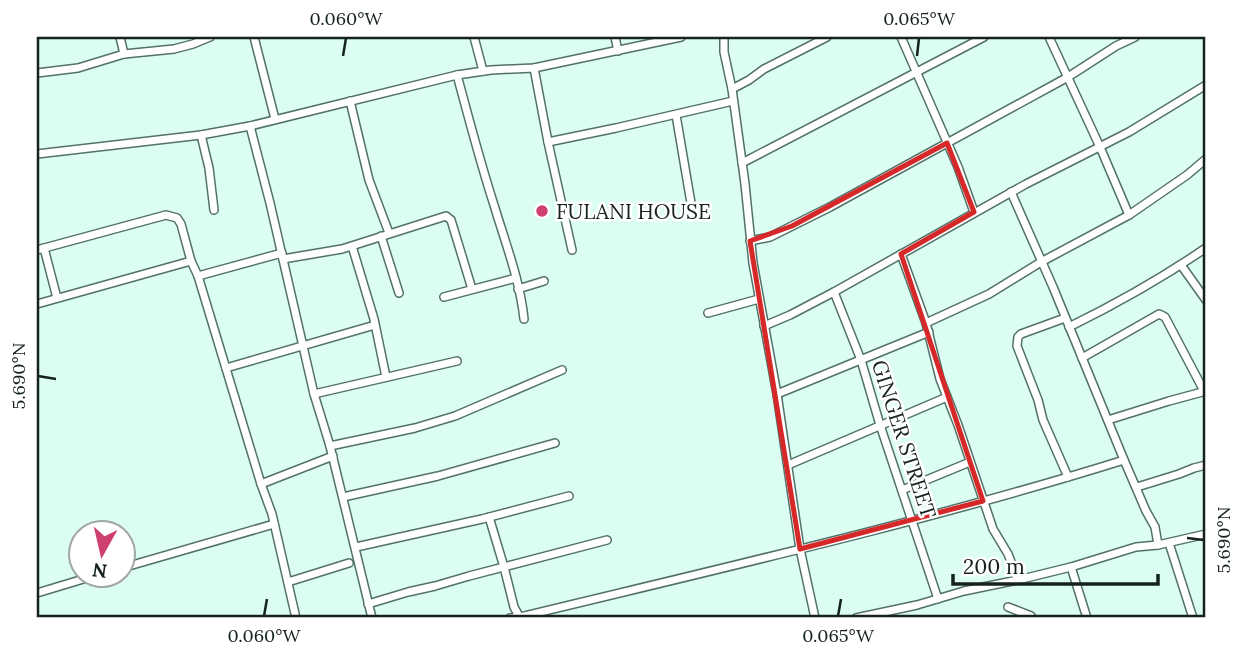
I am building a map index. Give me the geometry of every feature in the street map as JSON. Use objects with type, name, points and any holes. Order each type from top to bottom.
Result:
[{"type":"street","points":[[120,37],[124,54]]},
{"type":"street","points":[[37,73],[78,68],[124,54],[174,49],[211,37]]},
{"type":"street","points":[[254,37],[275,120]]},
{"type":"street","points":[[474,37],[483,71]]},
{"type":"street","points":[[615,37],[618,51]]},
{"type":"street","points":[[37,154],[201,135],[250,126],[457,75],[534,68],[681,37]]},
{"type":"street","points":[[724,37],[748,209],[750,242],[777,394],[800,549],[815,618]]},
{"type":"street","points":[[732,89],[764,69],[827,37]]},
{"type":"street","points":[[901,37],[974,212]]},
{"type":"street","points":[[742,163],[984,37]]},
{"type":"street","points":[[1049,37],[1129,215]]},
{"type":"street","points":[[750,242],[770,237],[792,226],[1068,77],[1135,37]]},
{"type":"street","points":[[534,68],[572,250]]},
{"type":"street","points":[[457,75],[479,157],[510,254],[524,319]]},
{"type":"street","points":[[764,326],[834,292],[974,212],[1129,132],[1206,85]]},
{"type":"street","points":[[548,142],[733,100]]},
{"type":"street","points":[[350,101],[399,293]]},
{"type":"street","points":[[676,115],[691,203]]},
{"type":"street","points":[[250,126],[314,394],[333,456],[372,618]]},
{"type":"street","points":[[201,135],[209,168],[214,210]]},
{"type":"street","points":[[926,323],[989,294],[1041,262],[1129,215],[1206,159]]},
{"type":"street","points":[[1011,192],[1155,527],[1157,545]]},
{"type":"street","points":[[57,298],[40,249],[166,215],[177,218],[198,276],[274,524],[296,618]]},
{"type":"street","points":[[198,276],[283,256],[352,246],[446,216],[449,217],[472,289]]},
{"type":"street","points":[[352,246],[375,325],[386,377]]},
{"type":"street","points":[[1069,327],[1109,308],[1206,248]]},
{"type":"street","points":[[901,254],[929,332],[938,373],[993,529],[1008,554],[1018,580]]},
{"type":"street","points":[[37,304],[191,261]]},
{"type":"street","points":[[1181,265],[1206,300]]},
{"type":"street","points":[[444,297],[516,278]]},
{"type":"street","points":[[519,289],[544,281]]},
{"type":"street","name":"GINGER STREET","points":[[834,292],[861,360],[938,599]]},
{"type":"street","points":[[708,313],[759,299]]},
{"type":"street","points":[[1082,358],[1159,314],[1165,317],[1205,391],[1108,420]]},
{"type":"street","points":[[1065,318],[1021,334],[1017,346],[1043,420],[1068,477]]},
{"type":"street","points":[[226,368],[375,325]]},
{"type":"street","points":[[777,394],[929,332]]},
{"type":"street","points":[[314,394],[457,361]]},
{"type":"street","points":[[330,446],[415,428],[455,416],[562,370]]},
{"type":"street","points":[[788,465],[947,397]]},
{"type":"street","points":[[343,497],[438,476],[555,443]]},
{"type":"street","points":[[261,484],[333,456]]},
{"type":"street","points":[[510,618],[520,618],[912,522],[1124,460]]},
{"type":"street","points":[[902,490],[970,462]]},
{"type":"street","points":[[1137,487],[1206,465]]},
{"type":"street","points":[[356,547],[569,496]]},
{"type":"street","points":[[489,517],[514,607],[520,618]]},
{"type":"street","points":[[136,564],[274,524]]},
{"type":"street","points":[[856,618],[1072,567],[1136,547],[1206,534]]},
{"type":"street","points":[[368,604],[607,540]]},
{"type":"street","points":[[1169,543],[1193,618]]},
{"type":"street","points":[[288,582],[349,563]]},
{"type":"street","points":[[1072,567],[1087,618]]},
{"type":"street","points":[[37,593],[66,585]]},
{"type":"street","points":[[1008,607],[1032,618]]},
{"type":"highlighted area","points":[[947,143],[974,212],[901,254],[983,501],[800,549],[750,241],[792,226]]},
{"type":"place","name":"FULANI HOUSE","points":[[542,211]]}]
